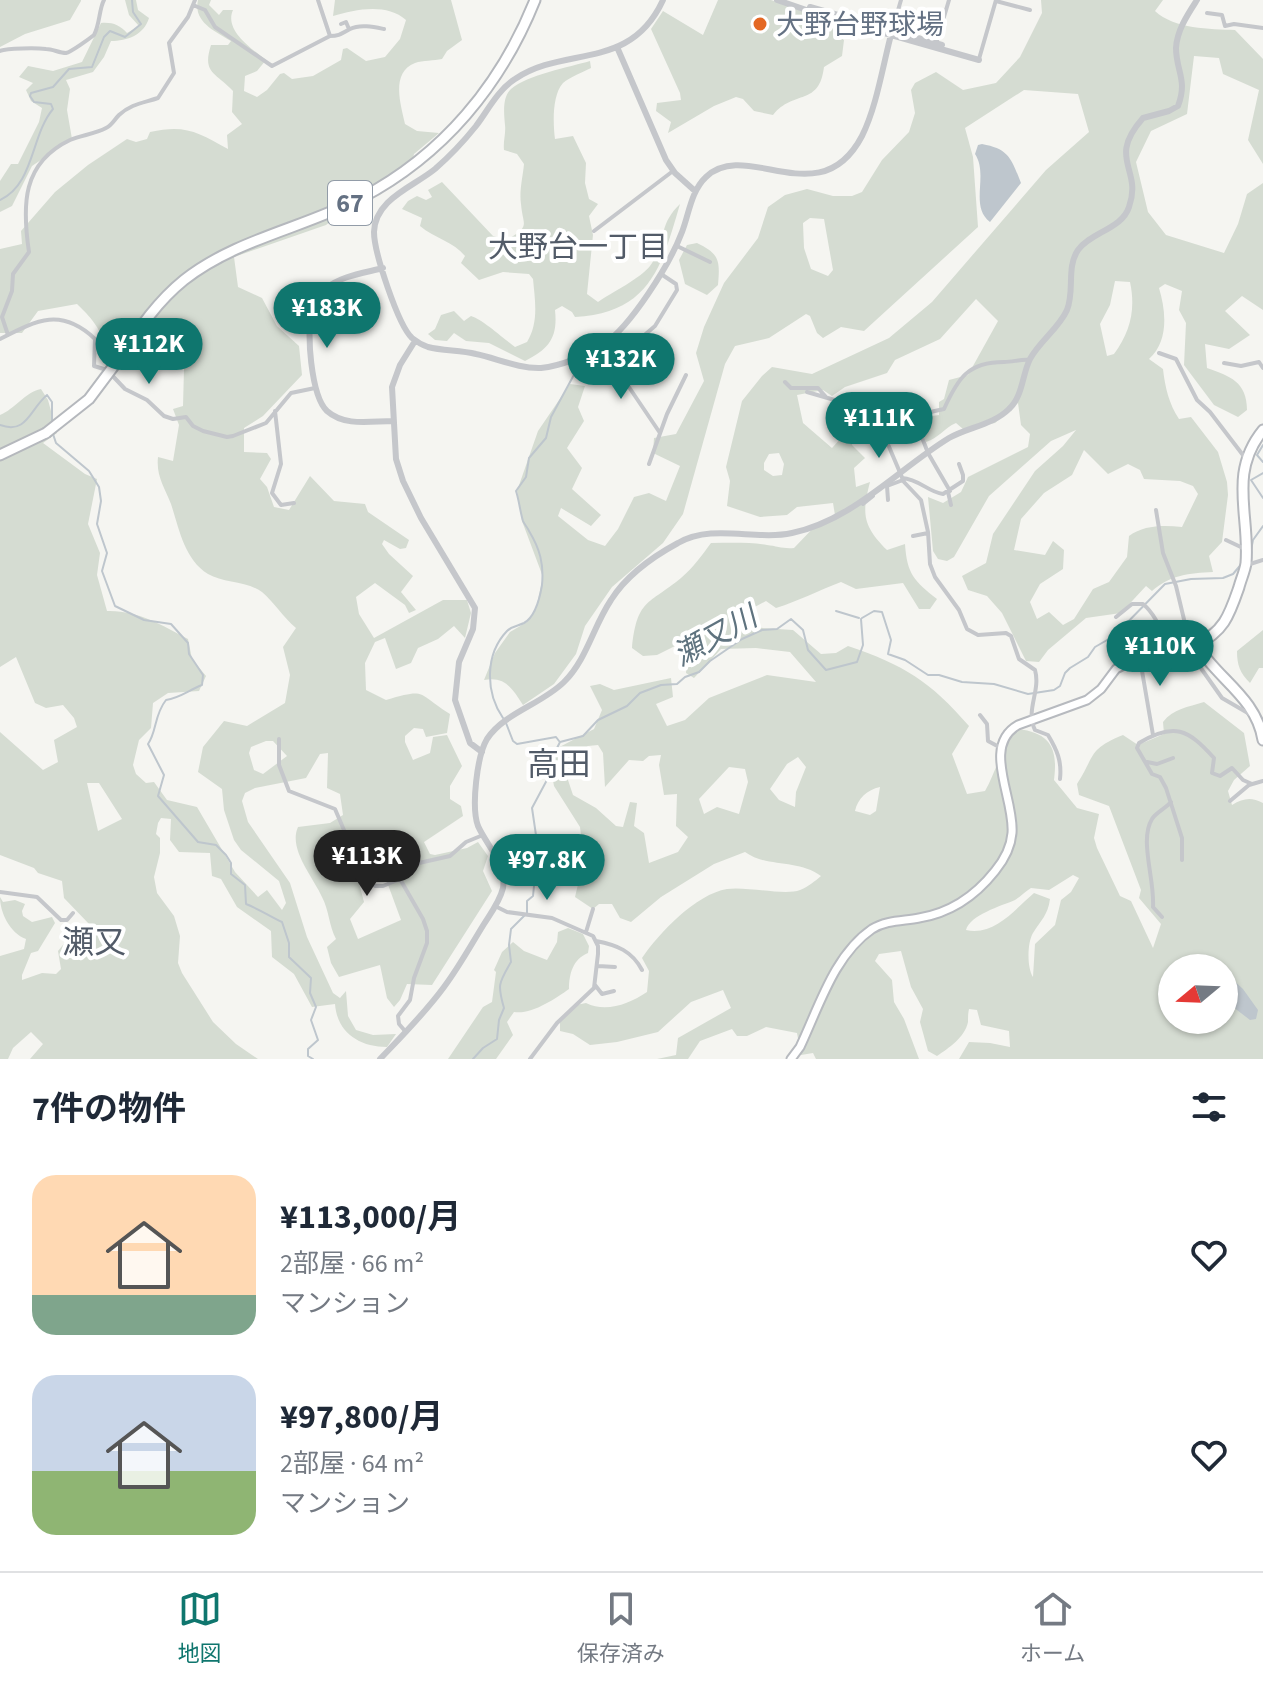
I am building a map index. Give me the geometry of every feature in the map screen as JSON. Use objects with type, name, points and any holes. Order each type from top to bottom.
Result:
[{"type":"main road","name":"67","points":[[0,455],[46,433],[89,399],[161,302],[203,267],[246,245],[359,199],[401,174],[435,147],[465,118],[496,78],[535,0]]},
{"type":"main road","points":[[1193,644],[1218,633],[1228,619],[1245,565],[1241,490],[1253,444],[1263,430]]},
{"type":"main road","points":[[791,1059],[800,1047],[842,960],[859,940],[880,925],[924,917],[961,903],[998,868],[1013,830],[1001,748],[1008,731],[1087,700],[1101,689],[1116,669],[1166,643],[1184,641],[1193,644],[1249,703],[1263,740]]},
{"type":"street","points":[[0,51],[7,48],[18,51],[72,51],[94,35],[102,17],[104,0]]},
{"type":"street","points":[[318,0],[330,36]]},
{"type":"street","points":[[663,0],[648,25],[617,47],[525,73],[507,85],[444,161],[383,206],[376,219],[374,237],[401,324],[415,341],[431,348],[476,354],[528,367],[551,366],[589,352],[609,340],[661,274],[677,246],[695,191],[706,177],[725,166],[742,165],[801,175],[821,171],[839,162],[858,142],[865,128],[901,0]]},
{"type":"street","points":[[777,0],[979,58],[995,0],[1030,10]]},
{"type":"street","points":[[788,0],[892,34]]},
{"type":"street","points":[[823,11],[827,0]]},
{"type":"street","points":[[935,46],[949,0]]},
{"type":"street","points":[[380,1059],[442,989],[503,888],[500,864],[483,835],[475,810],[482,752],[488,738],[565,681],[584,657],[610,600],[620,587],[672,546],[703,534],[780,535],[836,518],[902,477],[950,437],[1006,412],[1019,394],[1030,360],[1066,311],[1071,292],[1071,267],[1079,250],[1098,233],[1122,219],[1128,211],[1132,183],[1124,153],[1137,127],[1147,116],[1178,106],[1183,79],[1176,51],[1177,39],[1197,0]]},
{"type":"street","points":[[8,335],[2,317],[12,291],[13,274],[29,252],[25,232],[27,192],[42,159],[72,139],[110,126],[119,115],[137,103],[158,98],[174,73],[169,43],[188,17],[194,2],[205,10],[215,27],[272,66],[349,29],[372,26],[384,29]]},
{"type":"street","points":[[1207,13],[1222,15],[1225,26],[1234,24],[1263,28]]},
{"type":"street","points":[[341,24],[346,22],[349,29]]},
{"type":"street","points":[[617,47],[666,160],[673,171],[695,191]]},
{"type":"street","points":[[594,231],[673,171]]},
{"type":"street","points":[[677,246],[710,262]]},
{"type":"street","points":[[383,268],[334,283],[318,297],[310,320],[315,388],[319,401],[328,412],[352,422],[393,421]]},
{"type":"street","points":[[660,433],[614,361],[655,326],[677,290],[676,284],[661,274]]},
{"type":"street","points":[[0,339],[25,326],[48,320],[72,322],[95,339],[94,366],[107,370],[125,389],[147,400],[161,414],[173,419],[186,417],[193,426],[203,431],[227,437],[266,423],[291,393],[315,388]]},
{"type":"street","points":[[415,341],[400,365],[392,387],[396,459],[421,518],[475,608],[473,629],[459,662],[455,700],[470,743],[482,752]]},
{"type":"street","points":[[1159,353],[1176,359],[1197,400],[1210,412],[1247,461],[1263,439]]},
{"type":"street","points":[[838,401],[836,409],[844,424],[858,418],[868,427],[885,428],[900,418],[944,409],[959,378],[984,363],[1030,360]]},
{"type":"street","points":[[1224,363],[1241,366],[1259,362],[1263,368]]},
{"type":"street","points":[[649,464],[686,375]]},
{"type":"street","points":[[785,382],[793,389],[818,388],[826,397]]},
{"type":"street","points":[[807,392],[838,401],[861,394],[869,403],[881,401],[891,405],[900,418],[916,422],[928,453],[949,491],[951,505]]},
{"type":"street","points":[[275,411],[281,464],[272,493],[281,505],[294,503]]},
{"type":"street","points":[[885,428],[884,435],[902,477],[921,500],[930,564],[935,577],[959,610],[967,629],[978,635],[1006,633],[1011,636],[1019,659],[1035,670],[1037,680],[1030,721],[1035,730],[1048,735],[1057,750],[1062,761],[1060,779]]},
{"type":"street","points":[[863,504],[902,477],[917,480],[940,494],[949,491],[964,479],[959,464]]},
{"type":"street","points":[[887,486],[888,500]]},
{"type":"street","points":[[1156,510],[1163,553],[1176,586],[1197,664],[1229,703],[1257,718]]},
{"type":"street","points":[[913,536],[928,533]]},
{"type":"street","points":[[1226,540],[1245,549]]},
{"type":"street","points":[[1245,565],[1254,565],[1263,560]]},
{"type":"street","points":[[1116,617],[1132,604],[1143,604],[1159,624],[1166,643],[1141,665],[1153,735]]},
{"type":"street","points":[[1213,686],[1226,679]]},
{"type":"street","points":[[980,715],[988,727],[988,741],[1001,748]]},
{"type":"street","points":[[1182,860],[1182,838],[1163,781],[1152,774],[1137,745],[1153,735],[1174,729],[1185,731],[1214,758],[1212,773],[1220,776],[1232,768],[1243,780],[1252,784]]},
{"type":"street","points":[[279,739],[279,765],[289,791],[335,809],[361,870],[373,885],[383,886],[400,879],[415,864],[450,856],[466,842],[483,835]]},
{"type":"street","points":[[1147,762],[1157,764],[1173,758]]},
{"type":"street","points":[[1230,801],[1252,784],[1263,781]]},
{"type":"street","points":[[1162,917],[1153,907],[1154,893],[1145,846],[1152,819],[1171,802]]},
{"type":"street","points":[[350,878],[361,870]]},
{"type":"street","points":[[400,879],[427,931],[427,943],[414,978],[410,1000],[398,1016],[399,1024],[405,1031]]},
{"type":"street","points":[[0,892],[37,897],[61,920],[68,920],[73,913]]},
{"type":"street","points":[[495,905],[507,912],[552,918],[586,932],[596,941],[625,950],[642,970]]},
{"type":"street","points":[[586,932],[593,909]]},
{"type":"street","points":[[530,1059],[557,1023],[595,985],[598,966],[596,941]]},
{"type":"street","points":[[598,966],[615,967]]},
{"type":"street","points":[[595,985],[602,994],[614,991]]},
{"type":"shaded area","points":[[0,0],[81,1],[70,20],[25,34],[0,47]]},
{"type":"shaded area","points":[[125,0],[136,0],[138,10],[149,18],[147,24],[134,36],[111,41],[93,72],[66,80],[70,89],[67,110],[72,139],[32,166],[12,206],[0,212],[0,181],[11,164],[18,164],[39,122],[42,108],[31,101],[26,90],[33,83],[19,77],[28,66],[53,71],[82,62],[101,23],[116,25],[127,33],[139,26],[129,15]]},
{"type":"shaded area","points":[[198,0],[211,0],[209,5],[219,15],[223,10],[233,10],[232,25],[247,44],[266,60],[257,71],[245,76],[244,91],[257,97],[280,74],[284,73],[292,79],[313,76],[341,60],[343,49],[347,48],[366,61],[385,57],[400,39],[406,20],[398,15],[371,9],[333,16],[335,0],[451,0],[462,40],[442,59],[418,62],[407,68],[402,74],[399,90],[405,124],[417,131],[439,133],[414,154],[413,159],[326,225],[234,257],[238,287],[262,298],[277,326],[299,346],[302,375],[263,416],[244,428],[244,452],[267,453],[271,459],[260,479],[267,487],[274,507],[289,510],[310,476],[334,501],[365,504],[368,512],[409,540],[406,548],[400,549],[384,540],[382,544],[413,576],[401,592],[416,610],[409,613],[405,605],[375,583],[356,597],[359,614],[374,638],[443,600],[467,600],[471,613],[465,638],[454,626],[438,639],[418,648],[411,663],[396,669],[385,638],[375,642],[365,663],[366,690],[386,700],[409,694],[421,695],[450,714],[447,733],[426,737],[423,729],[414,728],[405,736],[413,760],[430,753],[433,737],[447,735],[462,766],[450,786],[450,799],[461,806],[463,816],[424,842],[430,854],[435,855],[467,848],[478,842],[488,856],[483,871],[492,891],[432,985],[407,984],[394,1007],[387,998],[380,965],[339,977],[327,947],[336,939],[326,907],[296,844],[298,827],[330,823],[343,815],[340,794],[327,788],[328,753],[320,754],[306,778],[255,788],[245,793],[242,801],[248,822],[290,883],[307,937],[333,993],[340,998],[346,991],[348,1016],[356,1030],[373,1035],[396,1034],[387,1047],[367,1044],[351,1036],[340,1023],[335,1004],[312,1007],[294,974],[272,957],[271,931],[237,907],[221,879],[212,876],[210,853],[179,852],[170,840],[171,819],[161,818],[156,834],[160,838],[160,853],[154,877],[157,893],[174,916],[180,936],[178,963],[182,973],[213,1022],[258,1059],[30,1059],[43,1044],[31,1032],[13,1048],[8,1059],[0,1059],[0,956],[24,949],[26,939],[7,922],[0,897],[3,902],[15,900],[25,904],[23,916],[32,922],[52,917],[55,923],[38,951],[31,953],[22,980],[42,973],[56,974],[61,969],[58,951],[67,940],[90,925],[64,898],[62,881],[0,855],[0,732],[43,770],[58,762],[54,740],[77,727],[63,705],[46,708],[35,703],[16,657],[0,667],[0,415],[35,391],[41,389],[48,400],[57,433],[43,443],[85,474],[97,479],[88,524],[100,553],[97,575],[107,611],[139,616],[188,639],[192,659],[206,676],[199,691],[168,693],[153,703],[151,728],[139,740],[133,765],[136,774],[146,783],[154,782],[167,800],[197,807],[235,872],[258,897],[267,890],[282,910],[286,903],[279,881],[241,850],[234,840],[224,810],[222,789],[198,772],[203,747],[224,721],[247,726],[285,703],[290,675],[283,647],[296,628],[262,592],[208,574],[188,552],[158,470],[158,457],[173,461],[179,425],[173,409],[183,406],[184,369],[158,354],[132,358],[130,331],[107,357],[97,328],[77,304],[38,311],[22,333],[0,333],[0,249],[22,244],[21,231],[55,192],[88,165],[127,139],[136,142],[147,139],[150,132],[162,130],[191,131],[228,149],[227,135],[242,124],[232,112],[233,91],[212,71],[208,61],[211,45],[228,45],[231,41],[207,25],[197,8]],"holes":[[[273,741],[287,756],[263,774],[254,770],[249,753],[251,747]],[[87,783],[99,783],[122,819],[98,831]],[[375,876],[387,882],[401,920],[358,939],[350,919],[364,902],[359,883]]]},
{"type":"shaded area","points":[[718,0],[771,0],[836,23],[833,33],[844,40],[842,56],[824,67],[817,88],[789,102],[773,115],[754,111],[743,99],[736,97],[668,133],[671,122],[656,111],[657,103],[681,100],[680,93],[651,29],[663,11],[703,35]]},
{"type":"shaded area","points":[[1041,0],[1163,0],[1155,11],[1163,17],[1193,27],[1235,30],[1263,59],[1263,164],[1248,140],[1259,90],[1223,74],[1219,58],[1194,56],[1187,114],[1151,131],[1136,162],[1148,212],[1166,235],[1224,253],[1238,224],[1247,194],[1263,183],[1263,310],[1242,296],[1225,311],[1250,335],[1229,349],[1205,344],[1207,368],[1236,382],[1244,393],[1247,410],[1238,417],[1214,405],[1184,365],[1186,323],[1179,310],[1182,291],[1165,284],[1159,288],[1164,316],[1163,335],[1149,359],[1163,369],[1168,395],[1179,419],[1191,417],[1218,452],[1228,495],[1222,542],[1209,556],[1213,572],[1180,576],[1152,591],[1146,586],[1121,613],[1086,618],[1048,650],[1039,662],[1026,661],[1002,613],[987,596],[968,590],[962,576],[986,563],[993,534],[1035,471],[1076,430],[1051,441],[989,496],[954,557],[947,561],[938,559],[933,551],[928,497],[943,503],[961,492],[968,477],[1028,447],[1030,434],[1021,425],[1018,403],[995,423],[963,429],[956,423],[926,442],[915,418],[892,421],[894,415],[919,405],[925,417],[939,415],[939,402],[944,399],[949,380],[968,375],[998,321],[976,299],[940,339],[895,360],[887,373],[845,387],[832,396],[823,390],[797,395],[803,423],[832,448],[855,428],[852,445],[865,458],[854,468],[856,487],[870,482],[865,511],[869,526],[887,550],[905,544],[913,576],[937,599],[930,609],[919,609],[903,583],[856,589],[841,582],[776,608],[766,601],[751,609],[749,627],[793,630],[821,654],[836,653],[848,646],[915,676],[942,697],[969,726],[952,754],[967,794],[985,791],[1003,751],[1018,729],[1045,739],[1055,760],[1054,780],[1077,808],[1099,814],[1094,838],[1097,848],[1120,896],[1131,901],[1153,948],[1161,924],[1139,898],[1141,890],[1109,806],[1079,795],[1077,784],[1098,749],[1123,735],[1138,745],[1164,734],[1163,722],[1171,714],[1187,707],[1204,702],[1244,733],[1250,766],[1234,780],[1228,791],[1232,805],[1248,799],[1263,803],[1263,1059],[959,1059],[969,1042],[1010,1047],[1009,1031],[981,1025],[977,1010],[969,1009],[964,1033],[937,1056],[928,1051],[920,1022],[923,1009],[911,987],[901,951],[879,954],[875,961],[892,980],[894,1002],[919,1059],[816,1059],[813,1053],[801,1055],[797,1033],[766,1027],[747,1036],[737,1036],[732,1029],[700,1041],[688,1059],[657,1059],[676,1055],[678,1038],[731,1008],[723,990],[691,1002],[658,1032],[590,1045],[573,1034],[560,1031],[560,1019],[576,1005],[617,1006],[647,992],[649,971],[642,958],[668,926],[691,906],[715,892],[727,889],[793,892],[809,886],[821,876],[803,867],[763,860],[745,852],[714,864],[661,897],[631,922],[620,918],[612,904],[599,904],[593,909],[575,897],[584,859],[580,827],[554,786],[548,753],[594,729],[602,710],[590,686],[600,684],[614,690],[671,678],[673,697],[656,704],[667,726],[685,720],[709,698],[767,675],[816,682],[790,652],[756,648],[721,649],[694,678],[686,673],[687,655],[677,645],[657,655],[643,656],[632,648],[637,620],[646,605],[685,574],[711,543],[753,543],[794,548],[819,522],[835,515],[833,503],[797,507],[787,515],[760,517],[727,506],[730,481],[726,467],[742,401],[772,367],[812,374],[889,338],[932,302],[1046,170],[1089,132],[1078,94],[1024,90],[965,128],[973,157],[978,227],[864,331],[841,327],[823,338],[806,314],[769,338],[735,346],[725,364],[683,514],[663,543],[612,587],[585,626],[576,654],[554,684],[523,705],[503,682],[484,680],[495,653],[510,632],[527,622],[536,609],[543,577],[522,521],[517,491],[538,431],[570,384],[585,386],[578,407],[584,421],[567,448],[582,468],[572,489],[601,515],[591,526],[561,508],[558,516],[588,540],[605,546],[618,529],[634,497],[649,493],[666,501],[680,466],[653,453],[654,438],[676,434],[704,381],[696,353],[704,327],[724,283],[758,238],[768,207],[785,195],[807,189],[833,196],[852,196],[862,192],[882,160],[909,132],[915,113],[911,90],[915,83],[936,72],[963,90],[996,83],[1020,57],[1042,13]],"holes":[[[810,218],[824,219],[833,270],[828,276],[811,269],[804,248],[803,223]],[[1115,281],[1130,282],[1130,320],[1114,354],[1107,356],[1100,324],[1110,305]],[[1084,450],[1108,474],[1128,464],[1140,470],[1144,479],[1180,481],[1193,486],[1198,494],[1182,527],[1154,527],[1129,536],[1127,557],[1109,582],[1093,589],[1074,619],[1063,625],[1049,612],[1037,619],[1030,602],[1040,584],[1063,569],[1064,550],[1053,541],[1045,555],[1014,550],[1021,519],[1044,493],[1072,475]],[[779,453],[784,464],[782,475],[773,476],[764,470],[769,454]],[[598,745],[603,753],[605,787],[629,760],[643,761],[649,756],[661,755],[659,765],[664,795],[677,794],[676,826],[688,837],[678,852],[649,863],[644,833],[634,826],[637,803],[630,802],[623,827],[616,826],[596,808],[573,795],[565,771],[568,761],[588,746]],[[798,757],[806,767],[796,792],[795,807],[779,800],[770,789],[787,764]],[[729,767],[745,769],[748,782],[739,814],[717,807],[704,814],[699,799]],[[880,787],[876,811],[870,815],[855,811],[864,795]],[[1073,875],[1079,878],[1071,892],[1061,900],[1055,925],[1035,944],[1033,977],[1029,962],[1030,943],[1050,899],[1034,893],[995,925],[976,931],[966,930],[980,915],[1015,900],[1031,888],[1049,890]]]},
{"type":"shaded area","points":[[590,61],[591,68],[559,88],[554,118],[555,139],[573,136],[586,163],[585,183],[589,199],[598,204],[589,216],[593,235],[587,294],[598,302],[646,271],[659,249],[668,220],[680,204],[659,266],[636,296],[621,306],[600,314],[575,317],[562,306],[555,310],[555,328],[550,342],[525,361],[489,343],[466,341],[454,333],[447,341],[435,340],[428,334],[435,329],[441,315],[454,311],[464,321],[471,316],[481,321],[515,347],[527,342],[535,319],[533,279],[529,274],[503,272],[479,280],[461,263],[465,256],[460,251],[420,226],[422,218],[402,209],[417,196],[426,200],[432,197],[428,190],[442,182],[493,236],[507,240],[520,231],[524,225],[520,194],[524,164],[517,154],[504,150],[506,96],[511,89],[527,80]]},
{"type":"shaded area","points":[[978,145],[1008,156],[1021,183],[990,222],[981,208],[979,162],[975,154]]},
{"type":"shaded area","points":[[697,243],[714,255],[718,264],[718,285],[707,295],[685,284],[679,260],[687,245]]},
{"type":"shaded area","points":[[1263,630],[1263,668],[1259,668],[1250,683],[1240,668],[1237,651]]},
{"type":"shaded area","points":[[568,928],[583,934],[589,946],[588,953],[573,968],[569,989],[535,1009],[514,1012],[507,1022],[513,1035],[496,1059],[448,1059],[483,1007],[492,1002],[494,970],[502,952],[513,942],[524,951],[547,960],[557,942],[558,932]]},
{"type":"shaded area","points":[[1238,984],[1258,1010],[1256,1019],[1250,1020],[1238,1011]]},
{"type":"waterway","points":[[0,200],[20,183],[40,132],[53,109],[51,104],[34,102],[31,93],[53,87],[69,69],[92,67],[104,37],[110,31],[125,37],[141,24],[133,12],[132,0]]},
{"type":"waterway","points":[[587,351],[593,339]]},
{"type":"waterway","points":[[503,718],[493,697],[491,662],[507,631],[531,616],[542,585],[542,563],[523,521],[516,491],[526,477],[529,458],[546,438],[551,417],[582,360]]},
{"type":"waterway","points":[[0,425],[9,427],[22,424],[47,395],[52,402],[52,424]]},
{"type":"waterway","points":[[53,434],[56,443],[89,471],[99,487],[101,501],[97,524],[107,553],[102,571],[115,606],[144,620],[171,624],[188,643],[189,654],[203,675],[202,685],[166,700],[159,711],[148,744],[164,775],[158,796],[198,842],[216,845],[226,855],[231,863],[231,874],[245,885],[246,904],[282,922],[289,943],[289,957],[311,978],[310,993],[316,1007],[311,1020],[318,1040],[308,1049],[308,1056],[313,1059]]},
{"type":"waterway","name":"瀬又川","points":[[1263,445],[1257,455],[1263,462]]},
{"type":"waterway","name":"瀬又川","points":[[1263,473],[1251,480],[1263,498]]},
{"type":"waterway","name":"瀬又川","points":[[1251,550],[1253,540],[1263,526]]},
{"type":"waterway","name":"瀬又川","points":[[862,618],[874,611],[882,612],[891,640],[888,654],[905,660],[928,675],[994,684],[1028,694],[1054,690],[1060,686],[1070,668],[1114,636],[1165,584],[1223,578],[1233,574],[1244,561]]},
{"type":"waterway","points":[[836,611],[859,618]]},
{"type":"waterway","name":"瀬又川","points":[[473,1059],[497,1039],[504,1008],[500,984],[511,962],[511,929],[527,913],[527,901],[533,896],[541,869],[532,808],[548,778],[547,757],[560,742],[583,736],[598,720],[627,706],[640,693],[661,685],[677,684],[699,672],[742,639],[762,630],[777,629],[791,619],[803,630],[808,650],[826,670],[857,662],[863,645],[861,619]]},
{"type":"waterway","points":[[506,723],[517,744],[556,737],[559,741]]},
{"type":"place","name":"大野台野球場","points":[[760,24]]},
{"type":"district","name":"大野台一丁目","points":[[578,247]]},
{"type":"district","name":"高田","points":[[559,764]]},
{"type":"district","name":"瀬又","points":[[94,942]]}]
